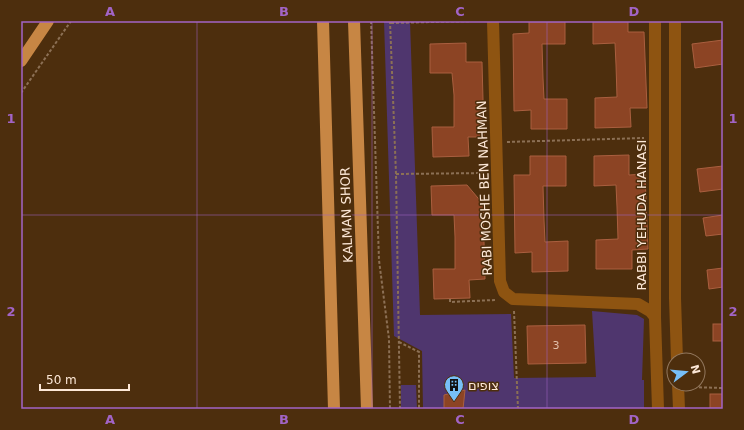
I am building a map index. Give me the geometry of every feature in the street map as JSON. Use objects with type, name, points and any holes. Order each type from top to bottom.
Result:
[{"type":"main road","points":[[21,61],[48,21]]},
{"type":"main road","name":"KALMAN SHOR","points":[[323,21],[334,409]]},
{"type":"main road","name":"KALMAN SHOR","points":[[354,21],[367,409]]},
{"type":"street","name":"RABI MOSHE BEN NAHMAN","points":[[492,21],[500,282],[504,292],[513,299]]},
{"type":"street","name":"RABBI YEHUDA HANASI","points":[[656,21],[655,317],[658,409]]},
{"type":"street","points":[[675,21],[675,298],[677,352]]},
{"type":"street","points":[[513,299],[632,303],[644,307],[655,317]]},
{"type":"street","points":[[678,392],[679,409]]},
{"type":"path","points":[[21,93],[72,21]]},
{"type":"path","points":[[371,21],[379,260],[388,339],[390,409]]},
{"type":"path","points":[[400,409],[396,174],[390,22],[475,21]]},
{"type":"path","points":[[496,142],[655,138]]},
{"type":"path","points":[[396,174],[497,173]]},
{"type":"path","points":[[450,299],[450,302],[513,299],[518,409]]},
{"type":"path","points":[[399,342],[419,352],[419,409]]},
{"type":"path","points":[[706,387],[723,388]]},
{"type":"shaded area","points":[[384,21],[410,21],[420,315],[511,314],[514,378],[596,377],[592,311],[637,315],[644,319],[642,380],[644,380],[644,409],[423,409],[422,351],[394,336]]},
{"type":"shaded area","points":[[401,385],[416,385],[417,409],[401,409]]},
{"type":"building","points":[[529,21],[565,21],[565,44],[542,44],[544,99],[567,99],[567,129],[531,129],[531,110],[514,111],[513,34],[529,33]]},
{"type":"building","points":[[593,21],[628,21],[628,32],[644,32],[647,108],[630,108],[631,127],[595,128],[595,98],[617,97],[615,43],[593,44]]},
{"type":"building","points":[[723,40],[723,64],[695,68],[692,44]]},
{"type":"building","points":[[466,43],[466,62],[482,62],[484,137],[468,137],[469,156],[433,157],[432,127],[454,127],[454,95],[452,73],[430,73],[430,44]]},
{"type":"building","points":[[629,155],[629,175],[645,174],[648,249],[632,250],[632,269],[596,269],[596,240],[618,239],[616,185],[594,186],[594,156]]},
{"type":"building","points":[[530,156],[566,156],[566,186],[543,186],[545,242],[568,241],[568,271],[532,272],[532,252],[515,253],[514,175],[530,175]]},
{"type":"building","points":[[723,166],[723,189],[700,192],[697,169]]},
{"type":"building","points":[[467,185],[483,204],[485,279],[469,280],[470,298],[434,299],[433,269],[455,269],[455,237],[454,215],[432,215],[431,186]]},
{"type":"building","points":[[723,215],[723,234],[706,236],[703,218]]},
{"type":"building","points":[[723,268],[723,287],[709,289],[707,270]]},
{"type":"building","points":[[713,324],[723,324],[723,341],[713,341]]},
{"type":"building","points":[[585,325],[586,363],[528,364],[527,326]]},
{"type":"building","name":"צופים","points":[[465,390],[463,409],[444,409],[444,395]]},
{"type":"building","points":[[710,394],[723,394],[723,409],[710,409]]},
{"type":"place","name":"צופים","points":[[454,402]]}]
